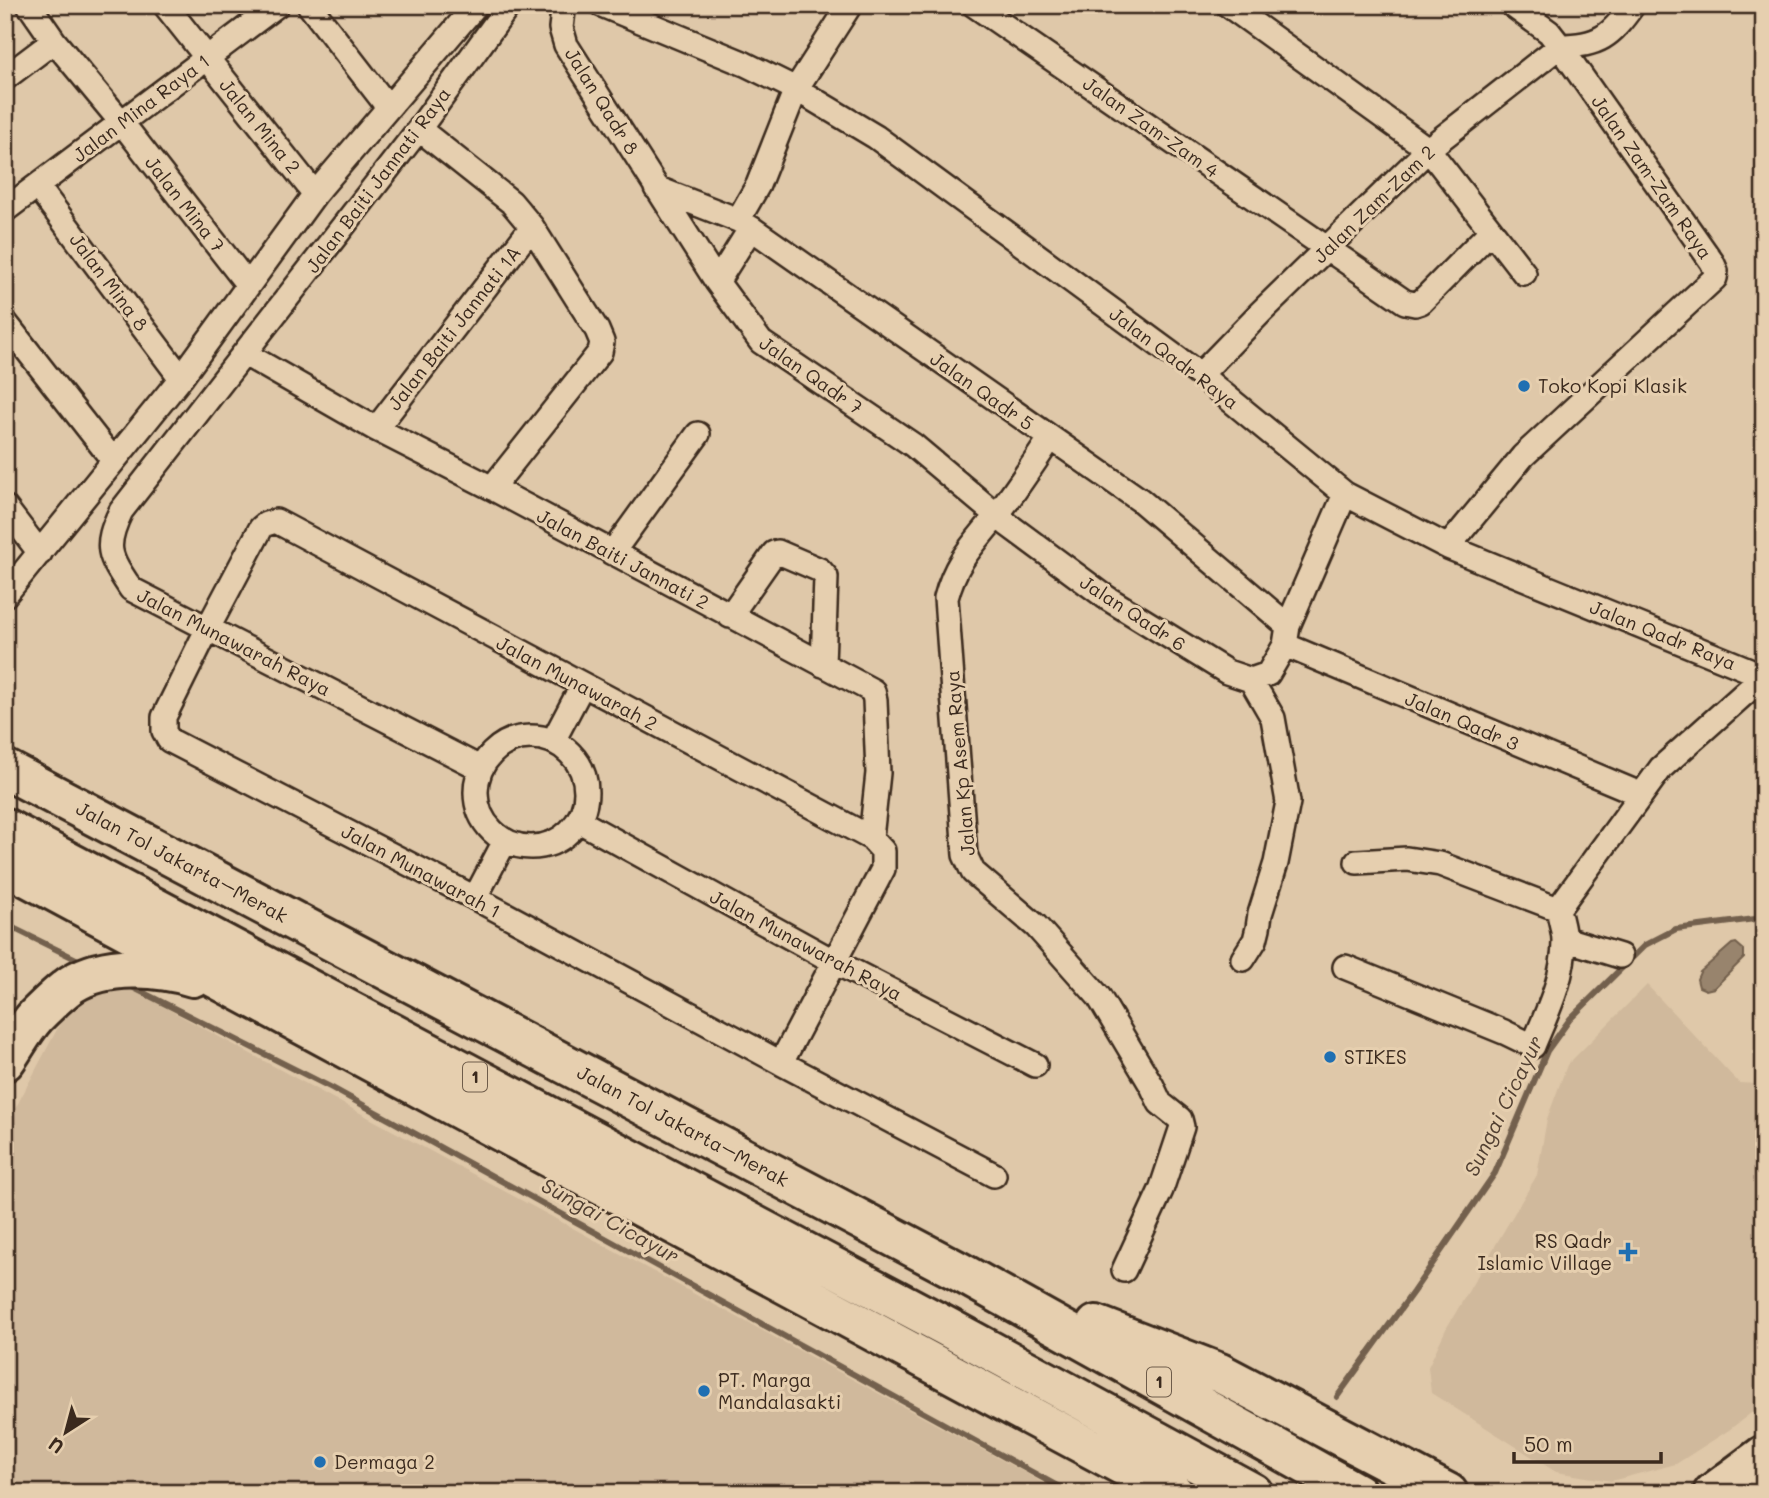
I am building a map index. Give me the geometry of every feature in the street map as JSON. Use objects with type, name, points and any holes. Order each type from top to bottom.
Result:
[{"type":"highway","name":"Jalan Tol Jakarta–Merak","points":[[5,769],[960,1272],[1357,1493]]},
{"type":"highway","name":"1","points":[[5,828],[932,1319],[1253,1493]]},
{"type":"highway","points":[[5,865],[1166,1489]]},
{"type":"highway","points":[[5,1061],[35,1017],[73,983],[111,970],[139,968],[167,971],[245,994]]},
{"type":"highway","points":[[960,1272],[1220,1373],[1448,1493]]},
{"type":"highway","points":[[1713,1493],[1764,1455]]},
{"type":"street","name":"Jalan Mina 7","points":[[29,5],[54,41],[122,123],[248,285]]},
{"type":"street","name":"Jalan Mina 2","points":[[165,5],[315,194]]},
{"type":"street","name":"Jalan Mina Raya 1","points":[[5,210],[277,5]]},
{"type":"street","points":[[309,5],[388,107]]},
{"type":"street","points":[[5,596],[181,378],[315,194],[476,5]]},
{"type":"street","name":"Jalan Baiti Jannati Raya","points":[[245,354],[419,129],[509,5]]},
{"type":"street","name":"Jalan Qadr Raya","points":[[602,5],[745,64],[796,89],[876,137],[1200,375],[1345,494],[1448,547],[1764,676]]},
{"type":"street","points":[[717,282],[744,224],[796,89],[850,5]]},
{"type":"street","name":"Jalan Zam-Zam 4","points":[[974,5],[1405,302],[1421,302],[1491,231]]},
{"type":"street","points":[[1228,5],[1429,149],[1524,273]]},
{"type":"street","points":[[1512,5],[1549,32],[1560,47],[1582,46],[1597,41],[1615,30],[1633,5]]},
{"type":"street","name":"Jalan Qadr 8","points":[[564,7],[561,28],[566,45],[656,188]]},
{"type":"street","points":[[5,78],[54,41]]},
{"type":"street","name":"Jalan Zam-Zam 2","points":[[1200,375],[1429,149],[1560,47]]},
{"type":"street","name":"Jalan Zam-Zam Raya","points":[[1448,547],[1523,456],[1715,278],[1713,262],[1560,47]]},
{"type":"street","points":[[419,129],[511,202],[531,227],[602,342],[600,352],[492,488]]},
{"type":"street","name":"Jalan Mina 8","points":[[37,186],[181,378]]},
{"type":"street","name":"Jalan Qadr 5","points":[[656,188],[744,224],[1140,500],[1287,636]]},
{"type":"street","name":"Jalan Qadr 7","points":[[656,188],[717,282],[761,342],[913,445],[1001,520]]},
{"type":"street","name":"Jalan Baiti Jannati 1A","points":[[376,429],[531,227]]},
{"type":"street","points":[[5,322],[113,460]]},
{"type":"street","name":"Jalan Baiti Jannati 2","points":[[245,354],[376,429],[873,691],[876,700],[878,773],[871,838]]},
{"type":"street","name":"Jalan Munawarah Raya","points":[[245,354],[121,511],[109,535],[113,562],[131,589],[480,768]]},
{"type":"street","points":[[612,553],[698,433]]},
{"type":"street","points":[[1001,520],[1051,439]]},
{"type":"street","points":[[1243,959],[1255,940],[1276,863],[1288,802],[1273,718],[1259,677],[1287,636],[1345,494]]},
{"type":"street","points":[[5,507],[40,553]]},
{"type":"street","name":"Jalan Qadr 6","points":[[1001,520],[1143,622],[1227,672],[1259,677]]},
{"type":"street","name":"Jalan Kp Asem Raya","points":[[1001,520],[973,541],[951,578],[946,598],[965,855],[973,872],[1035,926],[1099,998],[1160,1103],[1180,1119],[1182,1127],[1161,1190],[1124,1270]]},
{"type":"street","name":"Jalan Munawarah 2","points":[[208,628],[261,528],[276,521],[871,838]]},
{"type":"street","points":[[730,616],[774,552],[820,570],[826,577],[823,665]]},
{"type":"street","name":"Jalan Munawarah 1","points":[[208,628],[164,717],[164,731],[169,740],[475,898],[994,1175]]},
{"type":"street","name":"Jalan Qadr 3","points":[[1287,636],[1640,794]]},
{"type":"street","points":[[1345,967],[1504,1031],[1533,1046],[1555,994],[1564,939],[1558,909],[1661,768],[1764,676]]},
{"type":"street","points":[[553,741],[582,686]]},
{"type":"street","points":[[532,736],[553,741],[572,755],[584,775],[586,799],[579,821],[565,836],[546,846],[525,848],[505,841],[486,825],[476,802],[475,784],[480,768],[493,751],[511,740],[532,736]]},
{"type":"street","name":"Jalan Munawarah Raya","points":[[579,821],[833,961],[1035,1065]]},
{"type":"street","points":[[781,1063],[883,869],[883,851],[871,838]]},
{"type":"street","points":[[475,898],[505,841]]},
{"type":"street","points":[[1357,862],[1407,859],[1440,863],[1558,909]]},
{"type":"street","points":[[1564,939],[1620,956]]},
{"type":"shaded area","points":[[1736,943],[1744,950],[1744,958],[1714,988],[1706,990],[1699,987],[1697,979],[1700,972]]},
{"type":"shaded area","points":[[90,967],[1059,1493],[5,1493],[5,1128]]},
{"type":"shaded area","name":"RS Qadr Islamic Village","points":[[1647,985],[1739,1083],[1757,1084],[1764,1078],[1764,1403],[1729,1430],[1676,1464],[1611,1481],[1556,1472],[1431,1393],[1428,1367],[1446,1329],[1537,1175],[1547,1119],[1567,1065]]},
{"type":"waterway","name":"Sungai Cicayur","points":[[1337,1397],[1495,1173],[1547,1051],[1570,1019],[1645,945],[1676,929],[1755,919],[1764,914]]},
{"type":"waterway","name":"Sungai Cicayur","points":[[5,924],[78,960]]},
{"type":"waterway","name":"Sungai Cicayur","points":[[130,986],[332,1088],[1070,1493]]},
{"type":"place","name":"Toko Kopi Klasik","points":[[1524,386]]},
{"type":"place","name":"STIKES","points":[[1330,1057]]},
{"type":"place","name":"RS Qadr Islamic Village","points":[[1628,1252]]},
{"type":"place","name":"PT. Marga Mandalasakti","points":[[704,1391]]},
{"type":"place","name":"Dermaga 2","points":[[320,1462]]}]
